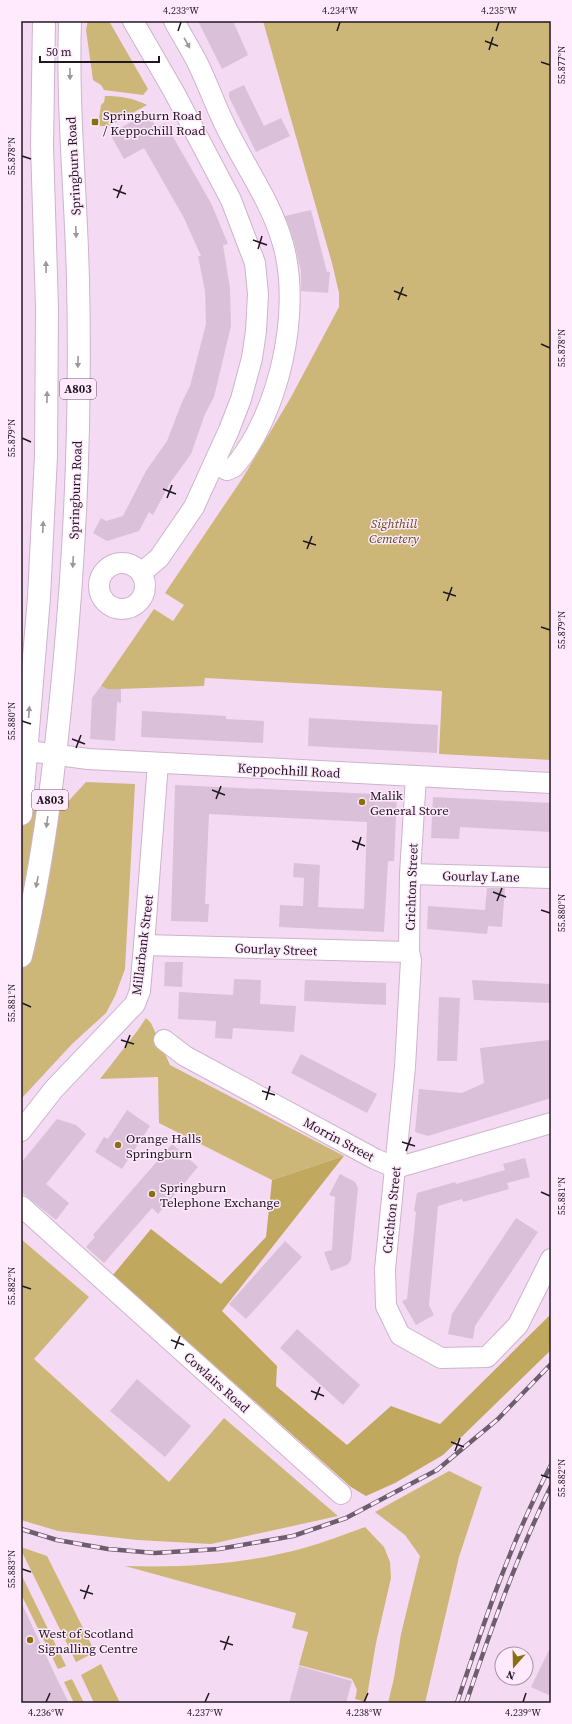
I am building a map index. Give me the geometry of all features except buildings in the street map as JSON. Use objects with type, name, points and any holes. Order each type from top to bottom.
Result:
[{"type":"main road","name":"A803","points":[[21,814],[24,751],[39,597],[46,456],[47,300],[42,145],[44,21]]},
{"type":"main road","name":"Springburn Road","points":[[21,956],[38,880],[55,756],[72,582],[77,439],[78,282],[70,99],[70,21]]},
{"type":"street","points":[[133,21],[174,92],[231,200],[255,263],[258,282],[258,307],[252,358],[239,404],[215,463],[196,502],[159,558],[141,573]]},
{"type":"street","points":[[174,21],[199,66],[230,135],[252,173],[274,218],[283,243],[290,280],[288,323],[283,355],[274,390],[261,422],[234,467],[227,470],[215,463]]},
{"type":"street","name":"Keppochhill Road","points":[[24,751],[55,756],[158,763],[551,783]]},
{"type":"street","name":"Millarbank Street","points":[[21,1131],[54,1089],[135,1004],[140,991],[158,763]]},
{"type":"street","name":"Crichton Street","points":[[416,776],[410,874],[409,952],[411,960],[405,1067],[385,1269],[386,1306],[400,1335],[441,1358],[487,1357],[518,1325],[551,1259]]},
{"type":"street","name":"Gourlay Lane","points":[[410,874],[551,878]]},
{"type":"street","name":"Gourlay Street","points":[[144,945],[409,952]]},
{"type":"street","name":"Morrin Street","points":[[164,1040],[185,1056],[375,1159],[396,1168]]},
{"type":"street","points":[[396,1168],[551,1123]]},
{"type":"street","name":"Cowlairs Road","points":[[21,1206],[341,1494]]},
{"type":"green space","points":[[88,21],[109,21],[148,89],[143,95],[104,90],[101,85],[93,80],[86,30]]},
{"type":"green space","name":"Sighthill Cemetery","points":[[263,21],[551,21],[551,760],[439,754],[442,691],[205,678],[204,686],[107,689],[101,686],[154,609],[173,621],[184,605],[165,593],[242,479],[290,399],[339,307],[339,293],[332,263]]},
{"type":"green space","points":[[105,96],[127,98],[147,105],[109,126],[98,126],[101,105],[104,102]]},
{"type":"green space","points":[[86,782],[135,784],[125,969],[115,996],[106,1013],[72,1044],[21,1099],[21,799],[63,807]]},
{"type":"green space","points":[[146,1018],[151,1023],[170,1065],[344,1156],[272,1180],[159,1123],[158,1077],[100,1079]]},
{"type":"green space","points":[[21,1239],[89,1297],[34,1359],[169,1482],[224,1418],[338,1516],[211,1544],[137,1540],[58,1531],[21,1520]]},
{"type":"green space","points":[[449,1471],[482,1487],[459,1557],[425,1703],[388,1703],[394,1678],[401,1634],[420,1556],[405,1535],[375,1512]]},
{"type":"green space","points":[[365,1527],[384,1547],[390,1562],[391,1578],[376,1643],[366,1702],[355,1699],[357,1690],[352,1679],[299,1665],[308,1632],[292,1628],[296,1613],[125,1566],[215,1564],[260,1558],[304,1548]]},
{"type":"green space","points":[[21,1547],[47,1556],[95,1652],[76,1662],[21,1550]]},
{"type":"green space","points":[[21,1574],[66,1666],[58,1669],[21,1594]]},
{"type":"green space","points":[[101,1664],[120,1703],[94,1703],[81,1675]]},
{"type":"green space","points":[[72,1679],[84,1703],[74,1703],[64,1682]]},
{"type":"shaded area","points":[[344,1156],[222,1311],[277,1366],[276,1386],[347,1445],[391,1406],[440,1424],[551,1314],[551,1350],[443,1455],[395,1483],[366,1496],[351,1487],[113,1275],[151,1229],[221,1284],[266,1237],[272,1180]]},
{"type":"railway","points":[[21,1529],[57,1540],[108,1549],[155,1553],[219,1549],[293,1536],[346,1518],[437,1470],[498,1419],[551,1364]]},
{"type":"railway","points":[[457,1703],[499,1582],[523,1523],[551,1465]]},
{"type":"railway","points":[[466,1703],[505,1593],[551,1486]]},
{"type":"place","name":"Springburn Road / Keppochill Road","points":[[95,122]]},
{"type":"place","name":"Malik General Store","points":[[362,802]]},
{"type":"place","name":"Orange Halls Springburn","points":[[118,1145]]},
{"type":"place","name":"Springburn Telephone Exchange","points":[[152,1194]]},
{"type":"place","name":"West of Scotland Signalling Centre","points":[[30,1640]]}]
